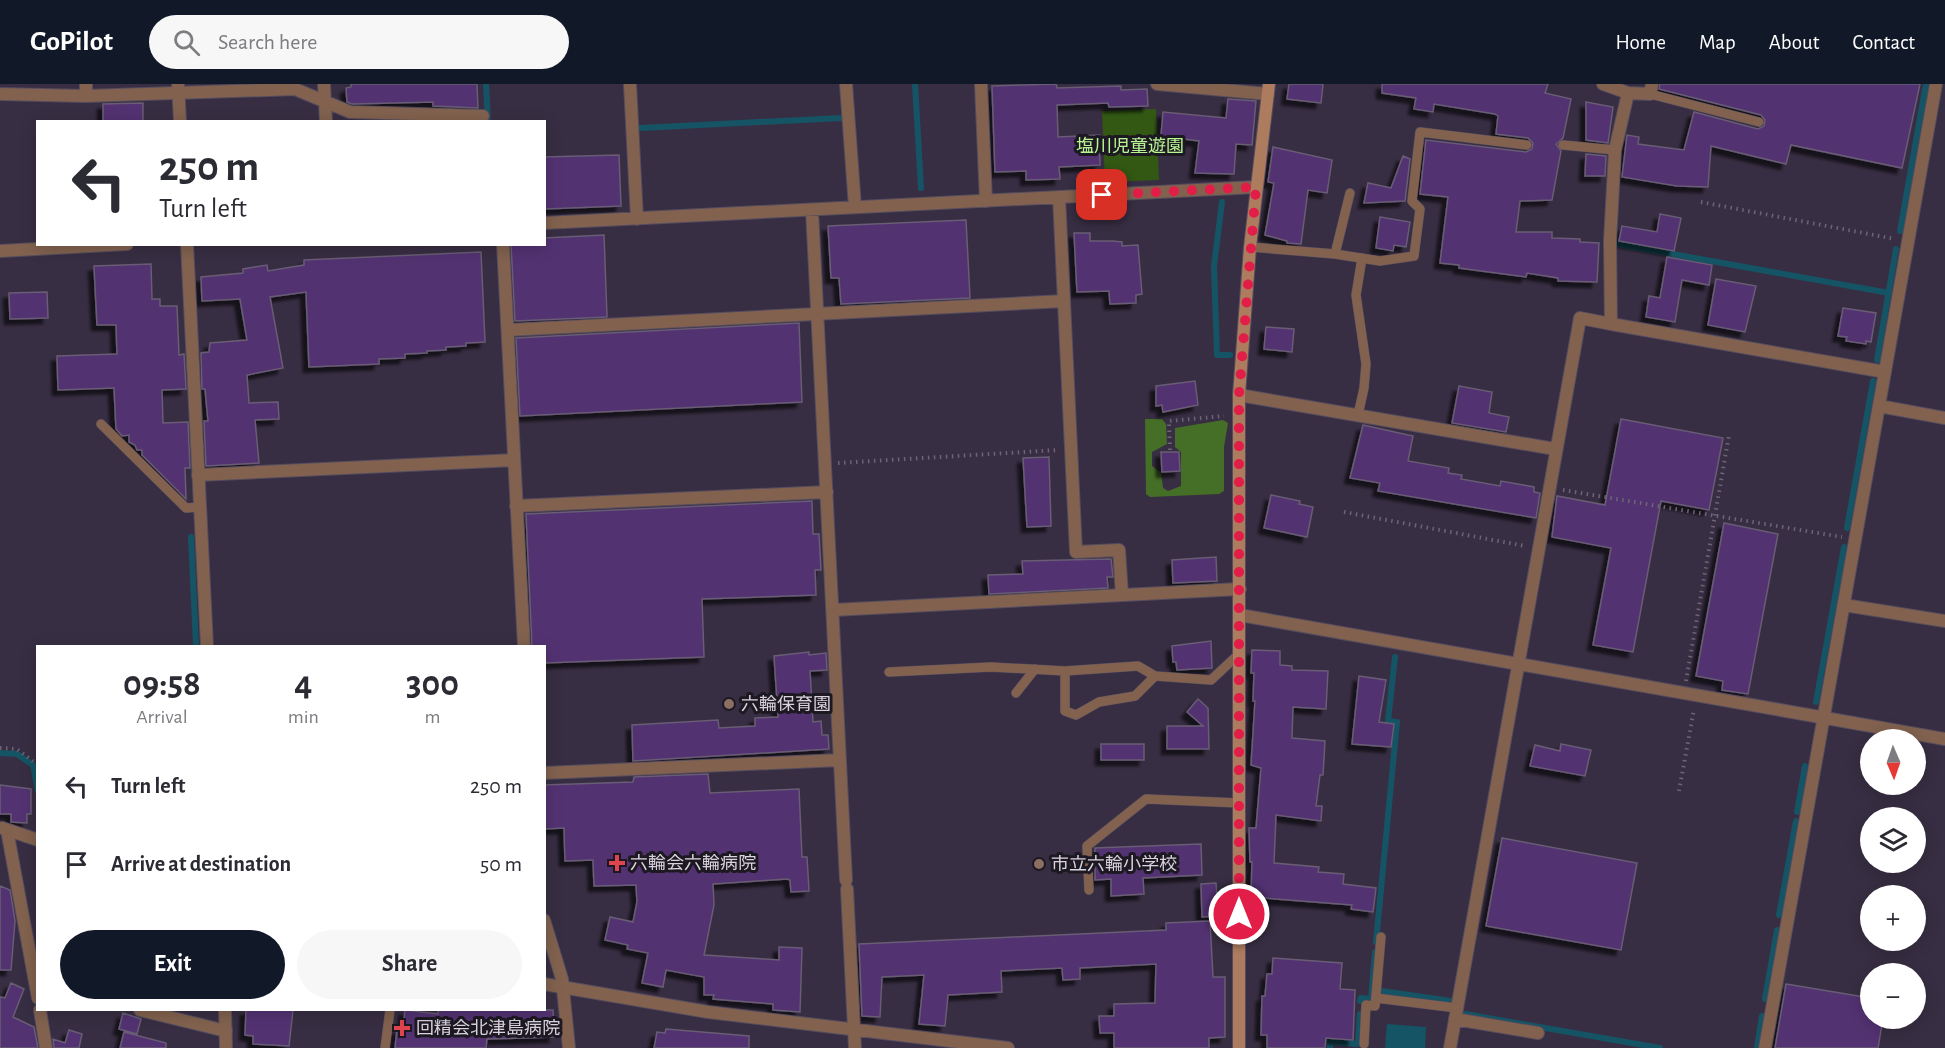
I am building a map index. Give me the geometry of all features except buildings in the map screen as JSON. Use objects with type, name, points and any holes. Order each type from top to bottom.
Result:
[{"type":"main road","points":[[1239,1048],[1239,395],[1250,247],[1269,89]]},
{"type":"street","points":[[324,84],[326,120]]},
{"type":"street","points":[[630,84],[637,219]]},
{"type":"street","points":[[846,84],[855,207]]},
{"type":"street","points":[[981,84],[986,201]]},
{"type":"street","points":[[1157,84],[1269,89]]},
{"type":"street","points":[[1603,84],[1628,93],[1651,89]]},
{"type":"street","points":[[1765,1048],[1936,84]]},
{"type":"street","points":[[178,88],[180,120]]},
{"type":"street","points":[[0,94],[178,88],[295,89],[350,112],[483,116]]},
{"type":"street","points":[[1611,324],[1610,241],[1615,150],[1628,93]]},
{"type":"street","points":[[546,223],[1256,187]]},
{"type":"street","points":[[1059,197],[1076,552],[1119,550],[1122,595]]},
{"type":"street","points":[[812,210],[855,1048]]},
{"type":"street","points":[[0,252],[95,246]]},
{"type":"street","points":[[187,246],[207,645]]},
{"type":"street","points":[[503,246],[524,645]]},
{"type":"street","points":[[508,330],[1064,301]]},
{"type":"street","points":[[1450,1048],[1580,318],[1885,372]]},
{"type":"street","points":[[1239,395],[1555,449]]},
{"type":"street","points":[[1879,406],[1945,418]]},
{"type":"street","points":[[198,475],[514,459]]},
{"type":"street","points":[[516,506],[827,492]]},
{"type":"street","points":[[832,610],[1240,589]]},
{"type":"street","points":[[1844,605],[1945,621]]},
{"type":"street","points":[[1240,615],[1945,739]]},
{"type":"street","points":[[546,773],[840,760]]},
{"type":"street","points":[[4,828],[36,839]]},
{"type":"street","points":[[4,828],[36,983]]},
{"type":"street","points":[[546,927],[562,979],[561,987],[569,1048]]},
{"type":"street","points":[[546,984],[708,1012],[1008,1048]]},
{"type":"street","points":[[39,1011],[46,1048]]},
{"type":"street","points":[[144,1011],[226,1031]]},
{"type":"street","points":[[225,1011],[226,1048]]},
{"type":"street","points":[[1456,1013],[1538,1033]]},
{"type":"lane","points":[[1651,89],[1759,122]]},
{"type":"lane","points":[[1250,247],[1335,254],[1380,261],[1414,256],[1420,209],[1412,201],[1420,132],[1527,145]]},
{"type":"lane","points":[[1563,145],[1615,150]]},
{"type":"lane","points":[[1335,254],[1350,193]]},
{"type":"lane","points":[[1358,416],[1366,364],[1356,295],[1362,258]]},
{"type":"lane","points":[[101,424],[186,508],[200,507]]},
{"type":"lane","points":[[889,672],[991,667],[1065,671],[1138,666],[1155,676],[1211,680],[1240,653]]},
{"type":"lane","points":[[1016,693],[1035,669]]},
{"type":"lane","points":[[1065,671],[1065,711],[1076,715],[1099,702],[1135,696],[1155,676]]},
{"type":"lane","points":[[1089,890],[1087,846],[1146,799],[1239,803]]},
{"type":"lane","points":[[1364,1044],[1366,1005],[1375,1005],[1382,937]]},
{"type":"lane","points":[[1376,998],[1456,1013]]},
{"type":"lane","points":[[385,1048],[390,1011]]},
{"type":"path","points":[[1701,202],[1908,242]]},
{"type":"path","points":[[1170,450],[1169,421],[1240,414]]},
{"type":"path","points":[[1679,791],[1715,516],[1729,435]]},
{"type":"path","points":[[825,463],[1071,450]]},
{"type":"path","points":[[1549,488],[1855,539]]},
{"type":"path","points":[[1344,512],[1538,549]]},
{"type":"path","points":[[0,748],[17,749],[36,763]]},
{"type":"green space","name":"塩川児童遊園","points":[[1156,109],[1159,180],[1105,182],[1102,111]]},
{"type":"green space","points":[[1145,419],[1162,419],[1166,424],[1167,444],[1152,452],[1152,466],[1161,473],[1163,488],[1168,491],[1181,486],[1181,452],[1175,447],[1175,428],[1223,420],[1228,423],[1224,447],[1224,491],[1219,494],[1150,497],[1146,494]]},
{"type":"water","points":[[1387,1024],[1426,1027],[1425,1048],[1385,1048]]},
{"type":"waterway","points":[[486,84],[488,120]]},
{"type":"waterway","points":[[915,84],[921,188]]},
{"type":"waterway","points":[[1900,231],[1926,84]]},
{"type":"waterway","points":[[640,128],[842,118]]},
{"type":"waterway","points":[[1222,202],[1214,266],[1217,355],[1230,355]]},
{"type":"waterway","points":[[1617,244],[1889,293]]},
{"type":"waterway","points":[[1877,360],[1896,249]]},
{"type":"waterway","points":[[1847,528],[1873,381]]},
{"type":"waterway","points":[[191,537],[196,645]]},
{"type":"waterway","points":[[1816,702],[1844,547]]},
{"type":"waterway","points":[[1376,942],[1397,722],[1388,721],[1395,657]]},
{"type":"waterway","points":[[0,753],[17,754],[33,765],[36,781]]},
{"type":"waterway","points":[[1797,812],[1805,766]]},
{"type":"waterway","points":[[1779,915],[1796,821]]},
{"type":"waterway","points":[[1765,999],[1777,930]]},
{"type":"waterway","points":[[1360,1001],[1361,998],[1371,999],[1375,952]]},
{"type":"waterway","points":[[1381,991],[1451,1001]]},
{"type":"waterway","points":[[1330,1048],[1330,1042],[1358,1044],[1360,1014]]},
{"type":"waterway","points":[[1465,1014],[1660,1048]]},
{"type":"waterway","points":[[1757,1048],[1762,1016]]},
{"type":"place","name":"六輪保育園","points":[[729,704]]},
{"type":"place","name":"六輪会六輪病院","points":[[617,863]]},
{"type":"place","name":"市立六輪小学校","points":[[1039,864]]},
{"type":"place","name":"回精会北津島病院","points":[[402,1028]]},
{"type":"route","points":[[1102,195],[1256,187],[1239,395],[1239,914]]}]
